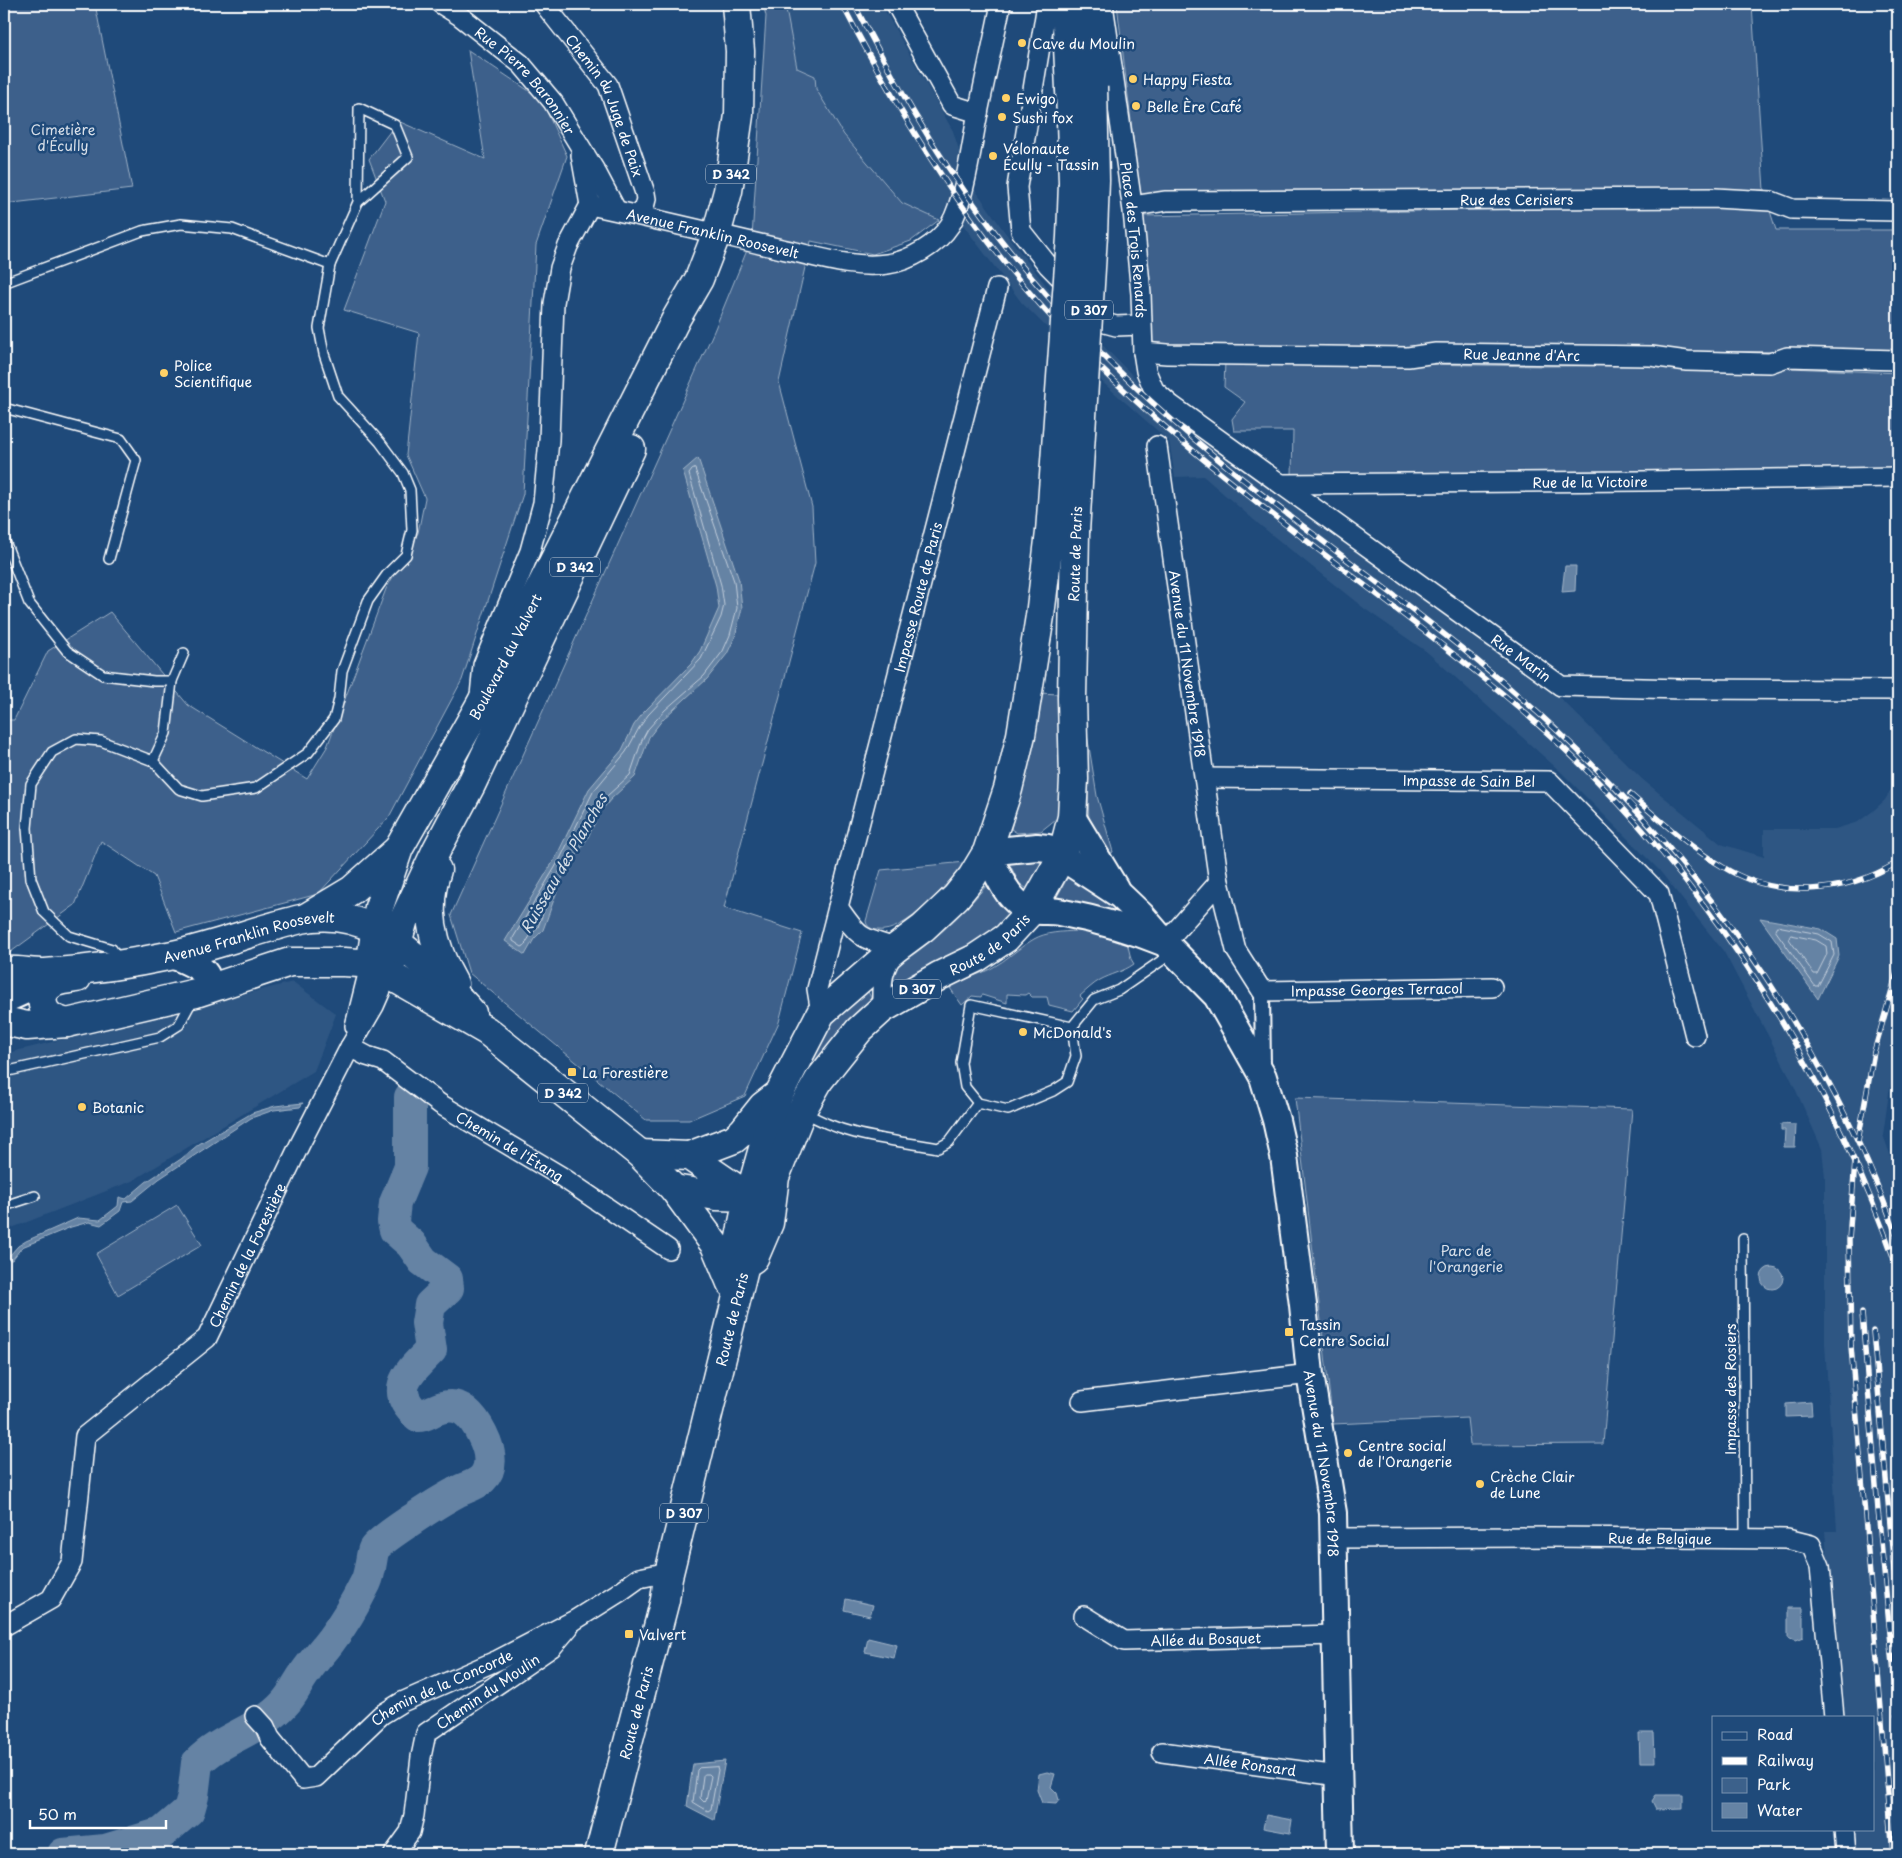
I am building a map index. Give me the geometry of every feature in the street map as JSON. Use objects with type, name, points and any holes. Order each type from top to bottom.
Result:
[{"type":"main road","name":"Boulevard du Valvert","points":[[386,935],[404,919],[437,849],[471,785],[690,325],[699,280],[716,235],[728,191],[739,115],[740,51],[736,4]]},
{"type":"main road","name":"Route de Paris","points":[[1066,4],[1082,88]]},
{"type":"main road","name":"Route de Paris","points":[[589,1854],[664,1576],[738,1274],[754,1258],[769,1223],[788,1099],[825,1073],[859,1030],[882,1009],[938,976],[976,958],[1006,938],[1031,911],[1062,856],[1072,817],[1074,779],[1072,698],[1062,532],[1073,183],[1082,88],[1085,4]]},
{"type":"main road","name":"Boulevard du Valvert","points":[[386,935],[382,896],[399,848],[479,707],[677,317],[699,280]]},
{"type":"main road","name":"Route de Paris","points":[[749,1197],[821,1013],[896,948],[923,928],[956,897],[972,877],[987,852],[1008,789],[1021,735],[1040,616],[1062,532]]},
{"type":"main road","name":"D 342","points":[[471,785],[435,876],[431,906],[432,934],[441,959],[466,1005],[487,1031]]},
{"type":"main road","points":[[1072,817],[1120,895]]},
{"type":"main road","name":"Avenue du 11 Novembre 1918","points":[[987,852],[1037,846],[1048,848],[1120,895],[1141,914],[1217,996],[1263,1077],[1284,1156],[1310,1374],[1333,1513],[1340,1854]]},
{"type":"main road","points":[[303,919],[357,886],[399,848]]},
{"type":"main road","points":[[987,852],[1004,887],[1021,905],[1031,911]]},
{"type":"main road","name":"Avenue du 11 Novembre 1918","points":[[1031,911],[1057,912],[1132,930],[1170,947]]},
{"type":"main road","name":"Avenue Franklin Roosevelt","points":[[4,971],[45,973],[100,968],[173,955],[303,919],[335,917],[360,922],[386,935],[417,957],[466,1005]]},
{"type":"main road","name":"Chemin de la Forestière","points":[[379,970],[386,935]]},
{"type":"main road","points":[[200,991],[209,984],[208,978],[202,970],[173,955],[146,965],[35,986],[4,1017],[27,1026],[67,1023],[200,991],[290,962],[360,963],[379,970]]},
{"type":"main road","name":"D 342","points":[[379,970],[487,1031],[640,1154],[674,1189],[738,1274]]},
{"type":"main road","points":[[61,980],[50,984],[45,990],[42,1000],[49,1016],[67,1023]]},
{"type":"main road","points":[[640,1154],[690,1156],[734,1139],[763,1106],[788,1099]]},
{"type":"main road","points":[[690,1156],[749,1197],[756,1226],[738,1274]]},
{"type":"main road","points":[[674,1189],[716,1196],[749,1197],[775,1177]]},
{"type":"main road","name":"Route de Paris","points":[[599,1854],[665,1600],[664,1576]]},
{"type":"street","name":"Rue Pierre Baronnier","points":[[441,4],[460,16],[521,64],[553,102],[597,174],[616,210]]},
{"type":"street","name":"Chemin du Juge de Paix","points":[[544,4],[608,85],[645,193],[646,199],[642,215]]},
{"type":"street","points":[[896,4],[952,105],[978,113]]},
{"type":"street","name":"Avenue Franklin Roosevelt","points":[[590,205],[642,215],[716,235],[858,264],[888,264],[903,260],[936,241],[951,223],[969,162],[1001,4]]},
{"type":"street","name":"Place des Trois Renards","points":[[1047,4],[1017,187],[1021,231],[1048,265],[1105,323],[1116,326],[1141,325],[1141,294],[1133,206],[1103,4]]},
{"type":"street","name":"Rue Pierre Baronnier","points":[[579,146],[590,205]]},
{"type":"street","name":"Rue des Cerisiers","points":[[1133,206],[1166,202],[1715,198],[1771,200],[1792,209],[1898,211]]},
{"type":"street","points":[[479,707],[483,665],[530,551],[543,503],[549,440],[554,303],[560,268],[568,246],[590,205]]},
{"type":"street","name":"Impasse Route de Paris","points":[[821,1013],[817,989],[997,288]]},
{"type":"street","points":[[1141,325],[1143,352]]},
{"type":"street","name":"Rue Jeanne d'Arc","points":[[1143,352],[1342,356],[1408,356],[1436,353],[1651,356],[1687,361],[1770,363],[1787,357],[1898,360]]},
{"type":"street","name":"Rue Marin","points":[[1143,352],[1148,378],[1154,390],[1171,405],[1561,686],[1683,689],[1898,690]]},
{"type":"street","name":"Avenue du 11 Novembre 1918","points":[[1157,446],[1219,882],[1236,950],[1262,991],[1263,1077]]},
{"type":"street","name":"Rue de la Victoire","points":[[1281,484],[1898,477]]},
{"type":"street","points":[[530,551],[543,633]]},
{"type":"street","name":"Impasse de Sain Bel","points":[[1205,778],[1549,781],[1660,894],[1695,1036]]},
{"type":"street","points":[[1170,947],[1219,882]]},
{"type":"street","points":[[838,907],[859,936],[866,940],[896,948],[882,977],[882,1009]]},
{"type":"street","name":"Chemin de la Forestière","points":[[4,1626],[51,1599],[72,1562],[85,1436],[206,1338],[295,1153],[350,1046],[379,970]]},
{"type":"street","name":"Impasse Georges Terracol","points":[[1262,991],[1492,987]]},
{"type":"street","name":"Chemin de l'Étang","points":[[350,1046],[367,1056],[383,1061],[440,1104],[562,1177],[668,1249]]},
{"type":"street","points":[[1082,1401],[1310,1374]]},
{"type":"street","name":"Rue de Belgique","points":[[1335,1538],[1745,1538],[1787,1539],[1811,1545],[1820,1566],[1834,1716]]},
{"type":"street","name":"Chemin de la Concorde","points":[[260,1722],[270,1738],[303,1779],[316,1777],[381,1715],[402,1702],[498,1660],[575,1620],[618,1594],[639,1578],[664,1576]]},
{"type":"street","name":"Allée du Bosquet","points":[[1084,1616],[1124,1641],[1335,1635]]},
{"type":"street","name":"Chemin du Moulin","points":[[394,1854],[410,1832],[426,1733],[552,1647],[575,1620]]},
{"type":"street","name":"Allée Ronsard","points":[[1162,1752],[1338,1776]]},
{"type":"street","points":[[1844,1830],[1846,1854]]},
{"type":"lane","points":[[120,964],[112,949],[69,936],[44,912],[31,879],[27,828],[31,784],[52,752],[76,739],[101,741],[153,761],[179,789],[202,796],[256,788],[308,753],[334,719],[339,700],[342,671],[368,601],[388,573],[406,555],[412,530],[410,490],[403,473],[380,442],[338,396],[324,354],[319,328],[330,265],[358,202],[359,108],[395,125],[408,157],[358,202]]},
{"type":"lane","points":[[4,280],[9,280],[142,231],[181,224],[232,229],[330,265]]},
{"type":"lane","points":[[4,408],[121,439],[136,460],[109,559]]},
{"type":"lane","points":[[4,538],[29,603],[67,651],[103,675],[154,681],[172,681]]},
{"type":"lane","points":[[153,761],[166,733],[172,681],[184,653]]},
{"type":"lane","points":[[1072,1027],[971,1005],[961,1063],[965,1087],[978,1104],[1008,1110],[1053,1092],[1067,1082],[1076,1056],[1072,1027],[1094,1000],[1119,990],[1170,947]]},
{"type":"lane","points":[[4,1072],[160,1038],[179,1025],[200,991]]},
{"type":"lane","points":[[788,1099],[821,1122],[848,1131],[938,1148],[949,1142],[978,1104]]},
{"type":"lane","points":[[4,1206],[35,1196]]},
{"type":"lane","name":"Impasse des Rosiers","points":[[1744,1240],[1745,1538]]},
{"type":"shaded area","points":[[785,4],[881,4],[953,131],[960,153],[949,200],[939,220],[902,203],[844,135],[816,89],[815,76],[797,68]]},
{"type":"shaded area","points":[[972,185],[1004,231],[1055,297],[1131,374],[1175,415],[1556,694],[1642,779],[1721,844],[1764,857],[1764,829],[1835,829],[1858,822],[1885,800],[1894,784],[1898,787],[1898,1068],[1889,1092],[1883,1135],[1898,1176],[1898,1854],[1853,1854],[1851,1830],[1874,1830],[1874,1716],[1841,1716],[1825,1531],[1837,1531],[1825,1344],[1825,1177],[1822,1149],[1790,1077],[1724,952],[1659,870],[1562,773],[1427,652],[1365,609],[1261,526],[1203,476],[1175,477],[1169,441],[1100,380],[1022,303],[963,225]]},
{"type":"shaded area","points":[[293,982],[336,1014],[314,1071],[132,1181],[4,1231],[4,1054]]},
{"type":"green space","name":"Cimetière d'Écully","points":[[4,4],[95,4],[132,189],[4,204]]},
{"type":"green space","points":[[763,4],[785,4],[797,68],[815,76],[816,89],[844,135],[902,203],[939,220],[911,241],[873,254],[811,241],[779,382],[812,507],[815,563],[724,908],[802,933],[779,1022],[745,1096],[689,1120],[646,1120],[469,973],[451,915],[714,331],[752,238],[766,16]]},
{"type":"green space","points":[[1117,4],[1752,4],[1764,190],[1673,189],[1140,196]]},
{"type":"green space","points":[[468,50],[541,99],[567,156],[536,245],[523,494],[462,680],[389,817],[318,894],[176,932],[154,876],[101,841],[75,905],[4,957],[4,720],[14,720],[48,651],[110,612],[188,705],[307,779],[327,747],[386,589],[418,533],[425,498],[406,455],[419,333],[344,310],[385,201],[369,159],[398,121],[485,159]]},
{"type":"green space","points":[[1694,206],[1769,208],[1776,230],[1898,230],[1898,352],[1150,350],[1140,216]]},
{"type":"green space","points":[[1225,361],[1543,366],[1726,365],[1898,373],[1898,470],[1599,471],[1292,476],[1293,431],[1234,431],[1232,419],[1245,402],[1224,387]]},
{"type":"green space","points":[[1039,693],[1059,694],[1061,696],[1061,815],[1041,831],[1017,833],[1011,829],[1023,779]]},
{"type":"green space","points":[[1086,728],[1097,796],[1113,852],[1108,855],[1089,824]]},
{"type":"green space","points":[[1045,859],[1030,891],[1019,883],[1009,863],[1015,861]]},
{"type":"green space","points":[[966,862],[938,894],[901,924],[888,929],[877,930],[867,925],[866,921],[881,870]]},
{"type":"green space","points":[[1069,875],[1130,916],[1054,902]]},
{"type":"green space","points":[[989,885],[1013,915],[977,944],[895,987],[891,969],[917,952],[942,932]]},
{"type":"green space","points":[[1076,931],[1097,933],[1127,942],[1134,964],[1092,985],[1080,996],[1083,999],[1073,1011],[1049,1005],[1047,997],[1032,997],[1028,993],[1025,995],[1007,994],[1007,1003],[982,995],[981,997],[972,996],[962,1005],[950,988],[992,968],[1039,937],[1054,933]]},
{"type":"green space","points":[[864,992],[868,992],[870,995],[870,1004],[805,1077],[802,1074],[826,1030],[844,1007]]},
{"type":"green space","name":"Parc de l'Orangerie","points":[[1295,1098],[1632,1109],[1603,1444],[1470,1445],[1467,1418],[1333,1424]]},
{"type":"green space","points":[[177,1205],[202,1245],[118,1295],[96,1254]]},
{"type":"water","points":[[698,458],[739,580],[742,608],[735,637],[727,654],[707,679],[663,719],[649,737],[635,777],[600,812],[587,839],[561,880],[543,930],[534,939],[525,955],[505,941],[556,857],[589,789],[622,750],[634,725],[644,712],[691,664],[700,651],[719,608],[716,586],[683,471]]},
{"type":"water","points":[[1565,566],[1576,566],[1575,591],[1562,592]]},
{"type":"water","points":[[1760,918],[1821,929],[1837,939],[1839,956],[1818,999]]},
{"type":"water","points":[[303,1103],[300,1107],[274,1110],[251,1118],[159,1179],[132,1201],[123,1202],[120,1211],[101,1225],[89,1222],[71,1227],[22,1247],[12,1260],[4,1259],[4,1255],[10,1255],[18,1246],[26,1241],[78,1218],[100,1220],[118,1206],[119,1197],[126,1199],[146,1182],[181,1159],[199,1144],[252,1113],[275,1106]]},
{"type":"water","points":[[1781,1124],[1796,1125],[1795,1147],[1784,1147],[1785,1130],[1781,1130]]},
{"type":"water","points":[[1772,1267],[1782,1274],[1783,1278],[1776,1288],[1772,1289],[1762,1282],[1761,1278],[1768,1268]]},
{"type":"water","points":[[1811,1402],[1812,1416],[1786,1417],[1786,1404]]},
{"type":"water","points":[[846,1599],[873,1605],[870,1616],[844,1610]]},
{"type":"water","points":[[1788,1608],[1803,1608],[1803,1637],[1795,1640],[1788,1637]]},
{"type":"water","points":[[868,1638],[897,1645],[894,1658],[865,1652]]},
{"type":"water","points":[[1639,1733],[1654,1733],[1655,1762],[1640,1762]]},
{"type":"water","points":[[725,1761],[714,1820],[687,1806],[693,1764]]},
{"type":"water","points":[[1047,1772],[1055,1774],[1051,1787],[1057,1793],[1059,1800],[1056,1804],[1042,1803],[1037,1790],[1039,1774]]},
{"type":"water","points":[[1656,1795],[1683,1795],[1683,1808],[1656,1809],[1652,1801]]},
{"type":"water","points":[[1266,1815],[1292,1820],[1290,1833],[1263,1828]]},
{"type":"waterway","name":"Ruisseau des Planches","points":[[63,1854],[105,1850],[162,1833],[189,1810],[193,1796],[197,1763],[218,1746],[264,1721],[275,1713],[287,1700],[346,1619],[368,1578],[374,1549],[412,1520],[455,1493],[476,1483],[486,1474],[490,1463],[487,1445],[474,1420],[464,1410],[451,1406],[418,1416],[404,1397],[403,1389],[409,1373],[431,1350],[427,1323],[430,1305],[448,1288],[447,1279],[423,1261],[411,1244],[395,1230],[393,1221],[395,1203],[410,1167],[410,1097]]},
{"type":"railway","points":[[842,4],[916,136],[972,220],[1035,299],[1069,336],[1173,434],[1284,524],[1455,655],[1510,700],[1575,759],[1635,822],[1691,889],[1742,959],[1789,1033],[1830,1109],[1867,1189],[1898,1270]]},
{"type":"railway","points":[[854,4],[914,112],[946,164],[997,235],[1060,311],[1112,364],[1197,442],[1287,514],[1425,619],[1524,701],[1576,748],[1625,798],[1671,850],[1714,904],[1755,961],[1793,1020],[1848,1120],[1875,1179],[1898,1240]]},
{"type":"railway","points":[[1630,794],[1698,851],[1744,878],[1766,885],[1811,889],[1834,886],[1878,873],[1898,862]]},
{"type":"railway","points":[[1858,1141],[1874,1052],[1898,969]]},
{"type":"railway","points":[[1855,1161],[1849,1240],[1851,1346],[1893,1854]]},
{"type":"railway","points":[[1862,1313],[1878,1510],[1898,1716]]},
{"type":"railway","points":[[1873,1331],[1898,1615]]},
{"type":"place","name":"Cave du Moulin","points":[[1022,43]]},
{"type":"place","name":"Happy Fiesta","points":[[1133,79]]},
{"type":"place","name":"Ewigo","points":[[1006,98]]},
{"type":"place","name":"Belle Ère Café","points":[[1136,106]]},
{"type":"place","name":"Sushi fox","points":[[1002,117]]},
{"type":"place","name":"Vélonaute Écully - Tassin","points":[[993,156]]},
{"type":"place","name":"Police Scientifique","points":[[164,373]]},
{"type":"place","name":"McDonald's","points":[[1023,1032]]},
{"type":"place","name":"La Forestière","points":[[572,1072]]},
{"type":"place","name":"Botanic","points":[[82,1107]]},
{"type":"place","name":"Tassin Centre Social","points":[[1289,1332]]},
{"type":"place","name":"Centre social de l'Orangerie","points":[[1348,1453]]},
{"type":"place","name":"Crèche Clair de Lune","points":[[1480,1484]]},
{"type":"place","name":"Valvert","points":[[629,1634]]}]
